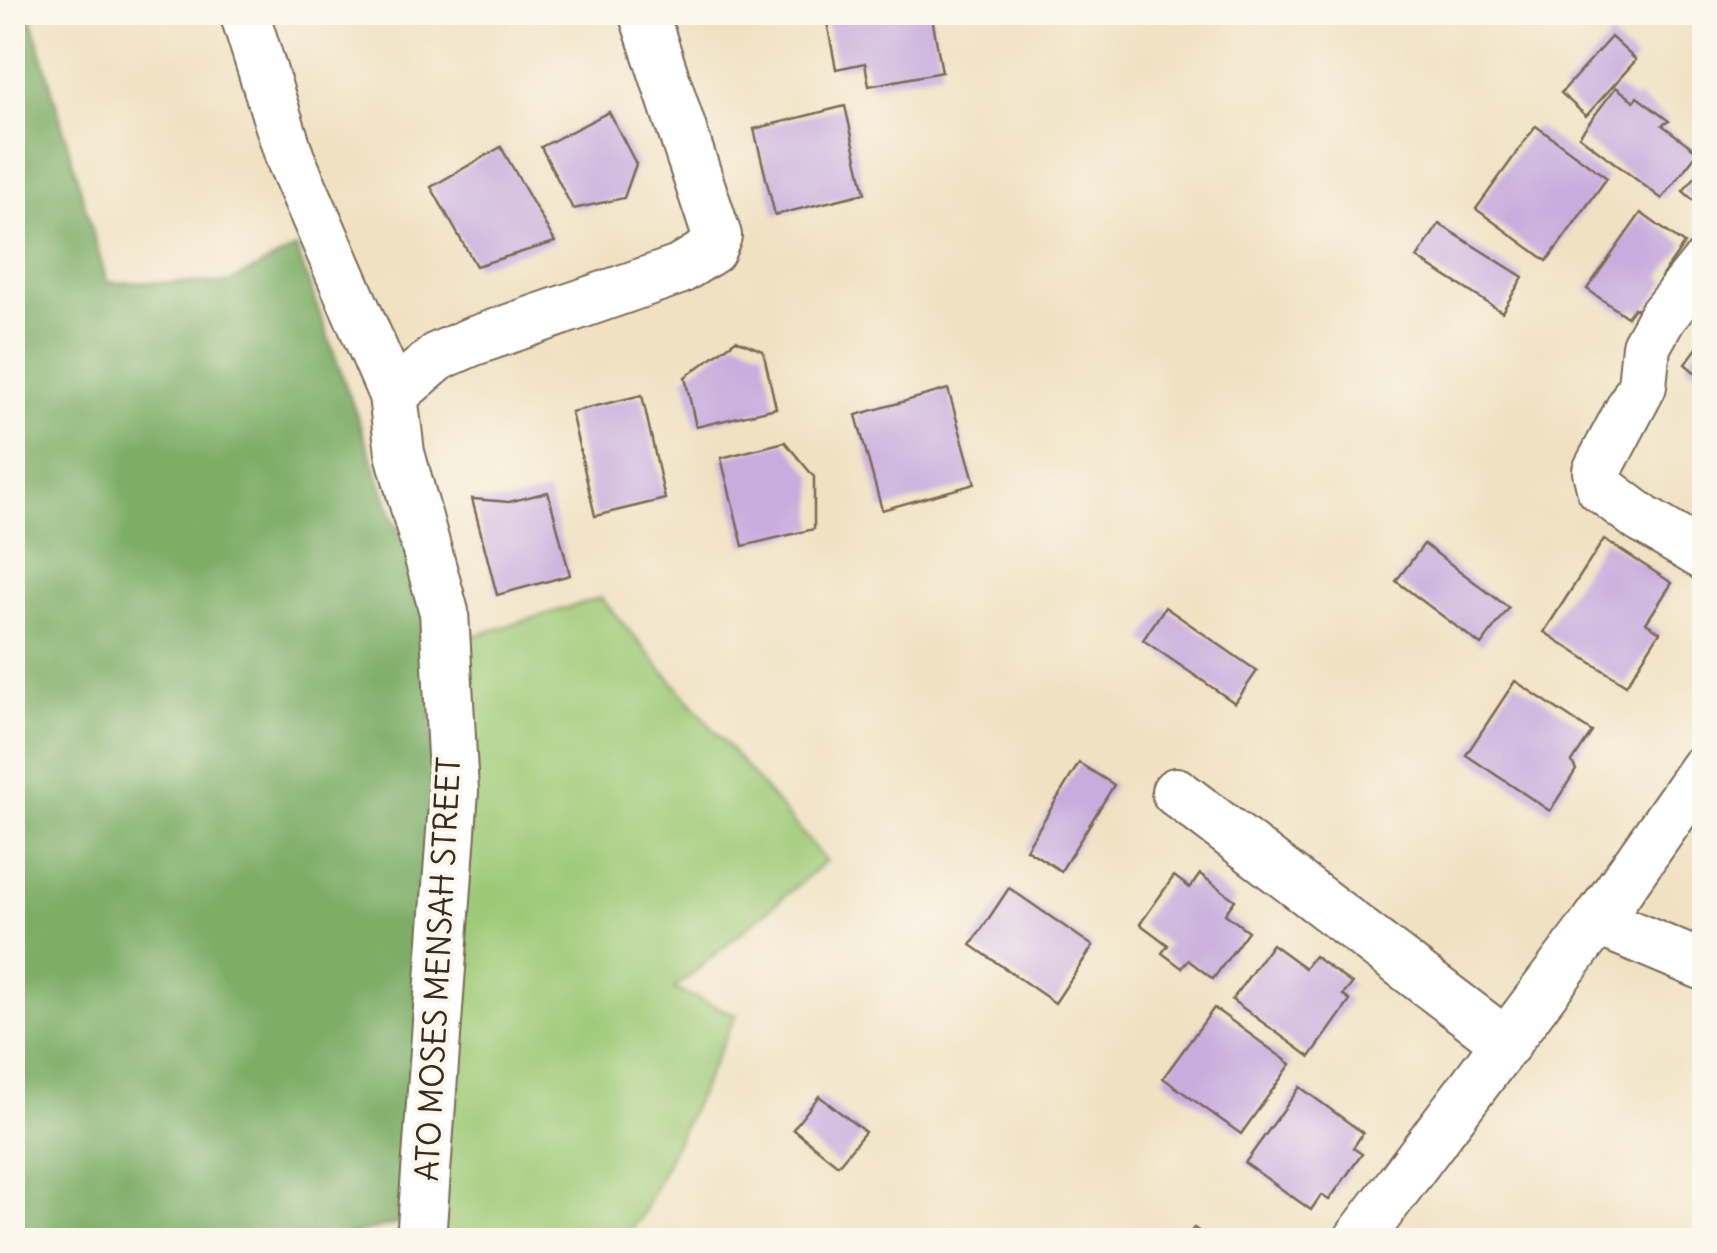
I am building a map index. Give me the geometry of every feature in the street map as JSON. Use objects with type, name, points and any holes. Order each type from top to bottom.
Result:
[{"type":"street","name":"ATO MOSES MENSAH STREET","points":[[244,12],[290,158],[393,396],[400,453],[444,612],[454,791],[421,1240]]},
{"type":"street","points":[[393,396],[440,356],[679,270],[712,250],[716,236],[643,12]]},
{"type":"street","points":[[1704,265],[1662,317],[1646,346],[1642,386],[1597,471],[1600,488],[1704,556]]},
{"type":"street","points":[[1358,1240],[1598,921],[1704,768]]},
{"type":"street","points":[[1176,792],[1507,1043]]},
{"type":"street","points":[[1598,921],[1704,966]]},
{"type":"green space","points":[[12,13],[30,13],[107,282],[228,283],[296,248],[432,625],[431,877],[408,1221],[330,1240],[13,1240]]},
{"type":"green space","points":[[601,598],[826,861],[674,989],[736,1015],[641,1217],[621,1240],[436,1240],[470,637]]},
{"type":"building","points":[[825,12],[931,12],[942,72],[869,86],[865,63],[836,69]]},
{"type":"building","points":[[1611,37],[1636,60],[1586,116],[1561,93]]},
{"type":"building","points":[[1616,87],[1669,121],[1662,125],[1698,152],[1662,199],[1579,136]]},
{"type":"building","points":[[845,106],[865,193],[775,215],[754,129]]},
{"type":"building","points":[[609,112],[636,164],[624,198],[573,209],[541,147]]},
{"type":"building","points":[[1536,126],[1607,178],[1547,261],[1476,209]]},
{"type":"building","points":[[501,147],[555,242],[476,266],[431,187]]},
{"type":"building","points":[[1704,167],[1704,210],[1683,191]]},
{"type":"building","points":[[1641,213],[1684,244],[1661,277],[1666,281],[1643,314],[1634,308],[1627,317],[1587,289]]},
{"type":"building","points":[[1439,224],[1523,277],[1502,312],[1417,258]]},
{"type":"building","points":[[1704,339],[1704,380],[1685,364]]},
{"type":"building","points":[[736,340],[763,351],[776,408],[696,427],[685,377]]},
{"type":"building","points":[[948,389],[975,484],[882,510],[856,415]]},
{"type":"building","points":[[642,395],[665,499],[595,516],[571,412]]},
{"type":"building","points":[[785,442],[814,477],[814,529],[743,546],[721,458]]},
{"type":"building","points":[[548,492],[570,575],[497,595],[472,499],[509,502]]},
{"type":"building","points":[[1604,539],[1672,583],[1646,623],[1660,632],[1626,685],[1544,632]]},
{"type":"building","points":[[1424,544],[1509,608],[1481,645],[1396,581]]},
{"type":"building","points":[[1165,607],[1257,671],[1235,703],[1143,640]]},
{"type":"building","points":[[1515,681],[1592,732],[1572,762],[1576,770],[1550,811],[1466,755]]},
{"type":"building","points":[[1079,763],[1114,785],[1061,871],[1026,849]]},
{"type":"building","points":[[1200,874],[1235,900],[1225,914],[1248,931],[1213,979],[1188,960],[1182,968],[1162,953],[1168,945],[1140,924],[1174,876],[1190,888]]},
{"type":"building","points":[[1009,888],[1093,946],[1055,1003],[971,945]]},
{"type":"building","points":[[1272,944],[1305,968],[1314,956],[1352,984],[1343,995],[1350,1001],[1310,1057],[1232,1000]]},
{"type":"building","points":[[1214,1008],[1291,1064],[1241,1134],[1163,1078]]},
{"type":"building","points":[[1300,1087],[1363,1133],[1353,1148],[1362,1154],[1329,1200],[1321,1195],[1311,1210],[1245,1163]]},
{"type":"building","points":[[819,1096],[865,1132],[838,1165],[793,1129]]},
{"type":"building","points":[[1194,1228],[1212,1240],[1184,1240]]}]
